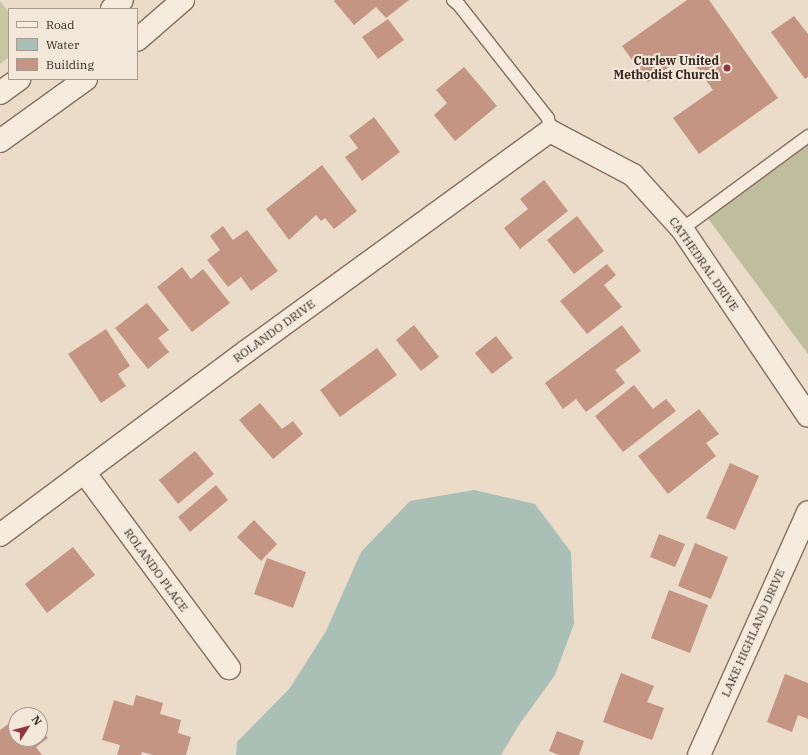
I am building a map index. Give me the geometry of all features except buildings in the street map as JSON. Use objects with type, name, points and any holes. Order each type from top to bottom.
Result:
[{"type":"street","points":[[113,8],[122,0]]},
{"type":"street","points":[[138,39],[183,0]]},
{"type":"street","points":[[0,93],[18,80]]},
{"type":"street","points":[[0,141],[85,80]]},
{"type":"street","name":"CATHEDRAL DRIVE","points":[[550,131],[633,175],[682,229],[808,416]]},
{"type":"street","name":"ROLANDO DRIVE","points":[[0,535],[240,355],[550,131]]},
{"type":"street","name":"ROLANDO PLACE","points":[[84,472],[229,668]]},
{"type":"street","name":"LAKE HIGHLAND DRIVE","points":[[699,755],[808,512]]},
{"type":"lane","points":[[453,0],[459,5],[548,118],[550,131]]},
{"type":"lane","points":[[682,229],[808,136]]},
{"type":"shaded area","points":[[0,1],[8,12],[8,58],[0,64]]},
{"type":"green space","points":[[808,136],[808,354],[704,213]]},
{"type":"water","points":[[474,490],[535,504],[571,552],[574,624],[555,675],[519,725],[501,755],[236,755],[237,742],[290,688],[326,631],[361,552],[410,501]]},
{"type":"place","name":"Curlew United Methodist Church","points":[[727,68]]}]
